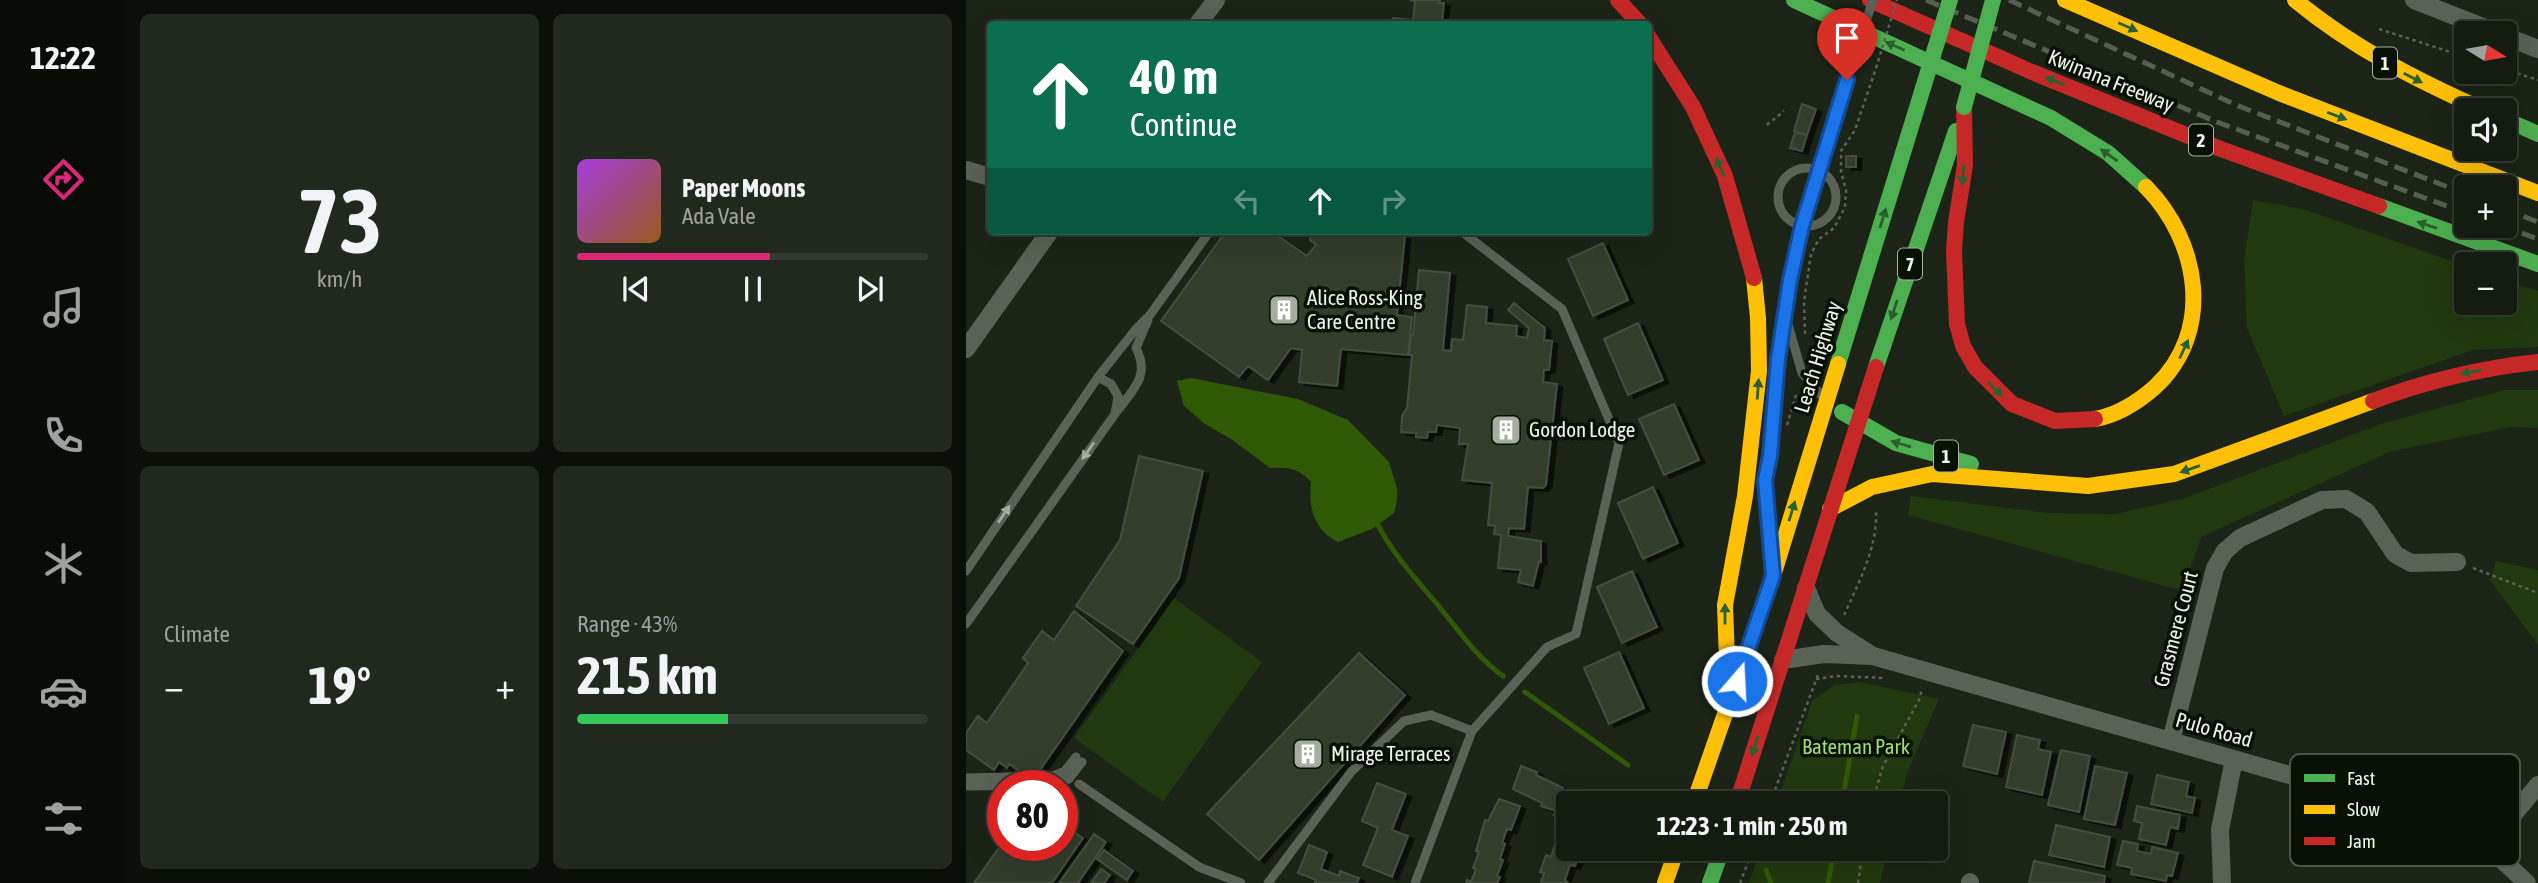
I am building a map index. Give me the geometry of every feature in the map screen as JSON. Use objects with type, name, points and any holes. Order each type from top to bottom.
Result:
[{"type":"highway","points":[[1618,0],[1637,21]]},
{"type":"highway","points":[[1794,0],[2002,94],[2082,136],[2123,165],[2158,200],[2178,229],[2191,262],[2196,297],[2192,332],[2181,357],[2166,380],[2141,401],[2113,416],[2083,422],[2054,420],[2025,412],[1999,396],[1974,367],[1958,333],[1953,261],[1964,174],[1964,107]]},
{"type":"highway","name":"Kwinana Freeway","points":[[1871,0],[2032,72],[2218,148],[2538,264]]},
{"type":"highway","name":"Leach Highway","points":[[1698,791],[1773,576],[1950,0]]},
{"type":"highway","name":"7","points":[[1741,791],[1857,422],[1964,107],[1993,0]]},
{"type":"highway","points":[[2065,0],[2279,93],[2538,193]]},
{"type":"highway","name":"1","points":[[2295,0],[2349,43],[2414,79],[2457,98]]},
{"type":"highway","points":[[1652,42],[1693,107],[1725,176],[1753,273],[1758,317],[1759,371],[1745,496],[1725,605],[1728,707]]},
{"type":"highway","points":[[2517,125],[2538,134]]},
{"type":"highway","name":"1","points":[[1827,401],[1857,422],[1896,443],[2037,484],[2099,486],[2174,474],[2398,392],[2501,366],[2538,362]]},
{"type":"highway","points":[[1830,509],[1872,487],[1932,474],[2037,484]]},
{"type":"highway","points":[[1665,883],[1673,861]]},
{"type":"highway","points":[[1710,883],[1718,861]]},
{"type":"street","points":[[1200,21],[1216,0]]},
{"type":"street","points":[[2414,0],[2467,21]]},
{"type":"street","points":[[2517,41],[2538,49]]},
{"type":"street","points":[[966,170],[987,176]]},
{"type":"street","points":[[966,349],[1047,235]]},
{"type":"street","name":"Grasmere Court","points":[[2171,741],[2215,568],[2225,551],[2240,538],[2322,500],[2346,499],[2367,512],[2395,554],[2411,563],[2457,562]]},
{"type":"street","name":"Pulo Road","points":[[1806,588],[1817,614],[1835,631],[1873,656]]},
{"type":"street","name":"Pulo Road","points":[[1783,660],[1824,654],[1873,656],[2290,775]]},
{"type":"street","points":[[2222,883],[2220,830],[2234,759]]},
{"type":"street","points":[[2520,807],[2538,785]]},
{"type":"street","name":"Pulo Road","points":[[2509,866],[2527,883]]},
{"type":"lane","points":[[1773,576],[1765,480],[1774,422],[1778,359],[1790,280],[1802,226],[1871,0]]},
{"type":"lane","points":[[1799,169],[1819,170],[1833,183],[1836,201],[1828,218],[1811,227],[1802,226],[1793,223],[1780,208],[1779,188],[1783,180],[1799,169]]},
{"type":"lane","points":[[966,571],[1098,377],[1150,315],[1207,235]]},
{"type":"lane","points":[[1415,883],[1472,731],[1547,647],[1576,634],[1619,443],[1562,309],[1466,235]]},
{"type":"lane","points":[[966,624],[1136,387],[1142,374],[1142,360],[1136,348],[1150,315]]},
{"type":"lane","points":[[1786,316],[1802,373],[1827,401]]},
{"type":"lane","points":[[1098,377],[1111,384],[1118,397],[1115,414]]},
{"type":"lane","points":[[1268,883],[1351,772],[1404,721],[1431,715],[1472,731]]},
{"type":"lane","points":[[966,784],[1052,785],[1069,779],[1079,759]]},
{"type":"lane","points":[[1079,785],[1199,867],[1241,883]]},
{"type":"path","points":[[1807,340],[1804,302],[1811,254],[1819,239],[1834,228],[1845,207],[1846,190],[1841,172],[1841,151],[1855,130],[1897,0]]},
{"type":"path","points":[[2377,29],[2454,53]]},
{"type":"path","points":[[2517,73],[2538,80]]},
{"type":"path","points":[[1767,125],[1784,111]]},
{"type":"path","points":[[1784,433],[1797,392]]},
{"type":"path","points":[[1835,631],[1861,579],[1877,524],[1875,501]]},
{"type":"path","points":[[2457,562],[2538,593]]},
{"type":"path","points":[[1774,791],[1816,679]]},
{"type":"path","points":[[1876,791],[1883,766],[1920,698],[1923,683]]},
{"type":"path","points":[[1740,883],[1748,861]]},
{"type":"path","points":[[1858,883],[1861,861]]},
{"type":"green space","points":[[2253,200],[2306,210],[2454,262],[2454,315],[2517,315],[2517,284],[2538,291],[2538,347],[2473,350],[2284,416],[2247,328],[2244,261]]},
{"type":"green space","points":[[2504,390],[2538,390],[2538,428],[2511,427],[2392,451],[2201,537],[2183,591],[1908,515],[1911,496],[2048,513],[2116,514],[2185,498],[2381,424]]},
{"type":"green space","points":[[2496,561],[2538,570],[2538,645],[2490,580]]},
{"type":"green space","points":[[1174,598],[1262,662],[1163,802],[1074,738]]},
{"type":"green space","name":"Bateman Park","points":[[1859,682],[1939,699],[1907,773],[1903,791],[1781,791],[1812,701],[1834,685]]},
{"type":"green space","points":[[1757,861],[1885,861],[1880,883],[1749,883]]},
{"type":"shaded area","points":[[1191,378],[1298,399],[1348,420],[1389,462],[1397,489],[1394,513],[1372,529],[1338,542],[1330,537],[1323,532],[1314,517],[1311,482],[1306,477],[1293,469],[1270,468],[1231,439],[1205,424],[1184,406],[1177,381]]},
{"type":"building","points":[[1410,0],[1440,0],[1439,3],[1444,3],[1442,21],[1392,21],[1393,18],[1413,20],[1415,1]]},
{"type":"building","points":[[1802,104],[1816,109],[1807,135],[1794,131]]},
{"type":"building","points":[[1795,132],[1807,135],[1802,151],[1790,148]]},
{"type":"building","points":[[1846,156],[1856,156],[1856,167],[1846,167]]},
{"type":"building","name":"Alice Ross-King Care Centre","points":[[1223,235],[1277,235],[1307,256],[1316,245],[1310,240],[1311,235],[1405,236],[1397,315],[1412,317],[1408,355],[1341,349],[1337,386],[1299,382],[1302,350],[1291,348],[1268,380],[1248,366],[1239,377],[1161,321]]},
{"type":"building","points":[[1603,243],[1628,300],[1593,316],[1568,259]]},
{"type":"building","name":"Gordon Lodge","points":[[1419,270],[1450,273],[1443,350],[1451,351],[1452,339],[1463,340],[1467,305],[1487,307],[1486,323],[1517,326],[1516,336],[1527,338],[1529,328],[1508,310],[1514,303],[1545,328],[1544,340],[1552,341],[1549,370],[1544,370],[1543,382],[1557,384],[1546,485],[1543,488],[1528,487],[1524,529],[1509,528],[1508,536],[1541,541],[1541,562],[1539,561],[1533,586],[1518,582],[1521,570],[1498,568],[1501,535],[1494,534],[1495,526],[1488,525],[1492,483],[1462,480],[1468,444],[1459,444],[1460,428],[1437,425],[1436,432],[1428,432],[1427,438],[1416,437],[1416,433],[1401,432],[1402,416],[1407,408],[1412,355],[1409,355]]},
{"type":"building","points":[[1638,323],[1663,380],[1628,395],[1604,339]]},
{"type":"building","points":[[1674,404],[1699,460],[1664,475],[1639,419]]},
{"type":"building","points":[[1139,456],[1203,471],[1179,578],[1133,644],[1076,606],[1120,540]]},
{"type":"building","points":[[1653,487],[1678,543],[1643,559],[1618,503]]},
{"type":"building","points":[[1632,571],[1657,627],[1622,643],[1597,587]]},
{"type":"building","points":[[1074,611],[1123,651],[1040,770],[1018,770],[1009,764],[1007,768],[999,762],[994,770],[966,750],[966,733],[978,716],[987,723],[1028,663],[1023,658],[1042,631],[1054,640]]},
{"type":"building","points":[[1619,652],[1644,708],[1609,724],[1584,668]]},
{"type":"building","name":"Mirage Terraces","points":[[1359,653],[1405,695],[1259,860],[1207,814]]},
{"type":"building","points":[[1973,725],[2006,732],[1997,774],[1963,766]]},
{"type":"building","points":[[2017,735],[2040,740],[2038,749],[2051,752],[2042,795],[2006,787]]},
{"type":"building","points":[[2061,750],[2090,756],[2079,812],[2048,805]]},
{"type":"building","points":[[1521,766],[1537,772],[1536,775],[1564,791],[1556,791],[1556,811],[1541,806],[1542,803],[1513,789]]},
{"type":"building","points":[[2095,766],[2127,773],[2115,825],[2084,819]]},
{"type":"building","points":[[2157,775],[2189,782],[2186,796],[2195,798],[2192,813],[2151,804]]},
{"type":"building","points":[[1377,783],[1406,794],[1392,830],[1408,836],[1392,877],[1363,865],[1378,828],[1362,821]]},
{"type":"building","points":[[1499,799],[1520,806],[1511,830],[1507,829],[1502,843],[1505,844],[1500,859],[1503,860],[1497,876],[1500,877],[1497,883],[1466,883],[1467,880],[1471,882],[1476,869],[1473,868],[1479,852],[1476,851],[1485,820],[1488,821]]},
{"type":"building","points":[[2137,806],[2180,815],[2178,829],[2170,827],[2166,845],[2139,839],[2142,823],[2134,821]]},
{"type":"building","points":[[2056,825],[2110,837],[2104,867],[2049,855]]},
{"type":"building","points":[[1094,834],[1106,842],[1078,883],[1059,883],[1075,861],[1078,861],[1078,856]]},
{"type":"building","points":[[1556,841],[1556,861],[1577,861],[1575,866],[1570,865],[1565,880],[1568,883],[1541,883],[1544,873],[1540,872],[1546,855],[1551,857]]},
{"type":"building","points":[[2123,841],[2138,844],[2137,851],[2151,854],[2152,847],[2178,853],[2172,876],[2167,875],[2166,881],[2131,874],[2132,868],[2117,865]]},
{"type":"building","points":[[1309,845],[1327,852],[1321,869],[1339,876],[1340,871],[1359,878],[1357,883],[1315,883],[1316,880],[1298,873]]},
{"type":"building","points":[[1104,850],[1133,871],[1127,880],[1097,859]]},
{"type":"building","points":[[990,861],[1067,861],[1052,883],[974,883]]},
{"type":"building","points":[[2034,861],[2105,876],[2104,883],[2029,883]]},
{"type":"building","points":[[1101,869],[1110,875],[1104,883],[1091,883]]},
{"type":"waterway","points":[[1378,525],[1405,566],[1468,642],[1503,676]]},
{"type":"waterway","points":[[1525,692],[1628,765]]},
{"type":"waterway","points":[[1844,791],[1857,716]]},
{"type":"waterway","points":[[1828,883],[1832,861]]},
{"type":"waterway","points":[[1766,870],[1771,883]]},
{"type":"railway","points":[[1926,0],[2217,122],[2454,209]]},
{"type":"railway","points":[[2009,0],[2236,105],[2454,189]]},
{"type":"railway","points":[[2517,214],[2538,222]]},
{"type":"railway","points":[[2517,231],[2538,239]]},
{"type":"traffic: fast","points":[[1794,0],[2051,118],[2108,153],[2146,187]]},
{"type":"traffic: fast","points":[[1923,88],[1950,0]]},
{"type":"traffic: fast","points":[[1964,107],[1993,0]]},
{"type":"traffic: fast","points":[[1838,364],[1923,88]]},
{"type":"traffic: fast","points":[[2517,125],[2538,134]]},
{"type":"traffic: fast","points":[[1876,367],[1956,131]]},
{"type":"traffic: fast","points":[[2379,206],[2538,264]]},
{"type":"traffic: fast","points":[[1842,412],[1896,443],[1971,464]]},
{"type":"traffic: fast","points":[[1710,883],[1718,861]]},
{"type":"traffic: slow","points":[[2065,0],[2279,93],[2538,193]]},
{"type":"traffic: slow","points":[[2295,0],[2362,48],[2458,98]]},
{"type":"traffic: slow","points":[[2095,419],[2127,407],[2155,387],[2174,365],[2186,340],[2192,313],[2193,286],[2188,259],[2178,233],[2164,209],[2146,187]]},
{"type":"traffic: slow","points":[[1728,688],[1725,605],[1745,496],[1759,371],[1754,278]]},
{"type":"traffic: slow","points":[[1698,791],[1773,576],[1838,364]]},
{"type":"traffic: slow","points":[[1830,509],[1872,487],[1932,474],[2088,486],[2174,474],[2373,401]]},
{"type":"traffic: slow","points":[[1665,883],[1673,861]]},
{"type":"traffic: jam","points":[[1618,0],[1637,21]]},
{"type":"traffic: jam","points":[[1870,0],[2032,72],[2218,148],[2379,206]]},
{"type":"traffic: jam","points":[[1652,42],[1693,107],[1725,176],[1754,278]]},
{"type":"traffic: jam","points":[[1964,107],[1965,165],[1954,251],[1957,324],[1963,346],[1975,367],[2012,404],[2055,421],[2095,419]]},
{"type":"traffic: jam","points":[[2373,401],[2454,376],[2538,362]]},
{"type":"traffic: jam","points":[[1741,791],[1876,367]]},
{"type":"place","name":"Alice Ross-King Care Centre","points":[[1284,310]]},
{"type":"place","name":"Gordon Lodge","points":[[1506,430]]},
{"type":"place","name":"Mirage Terraces","points":[[1308,754]]},
{"type":"route","points":[[1737,681],[1773,576],[1765,480],[1775,411],[1778,359],[1790,280],[1802,226],[1847,80]]}]
